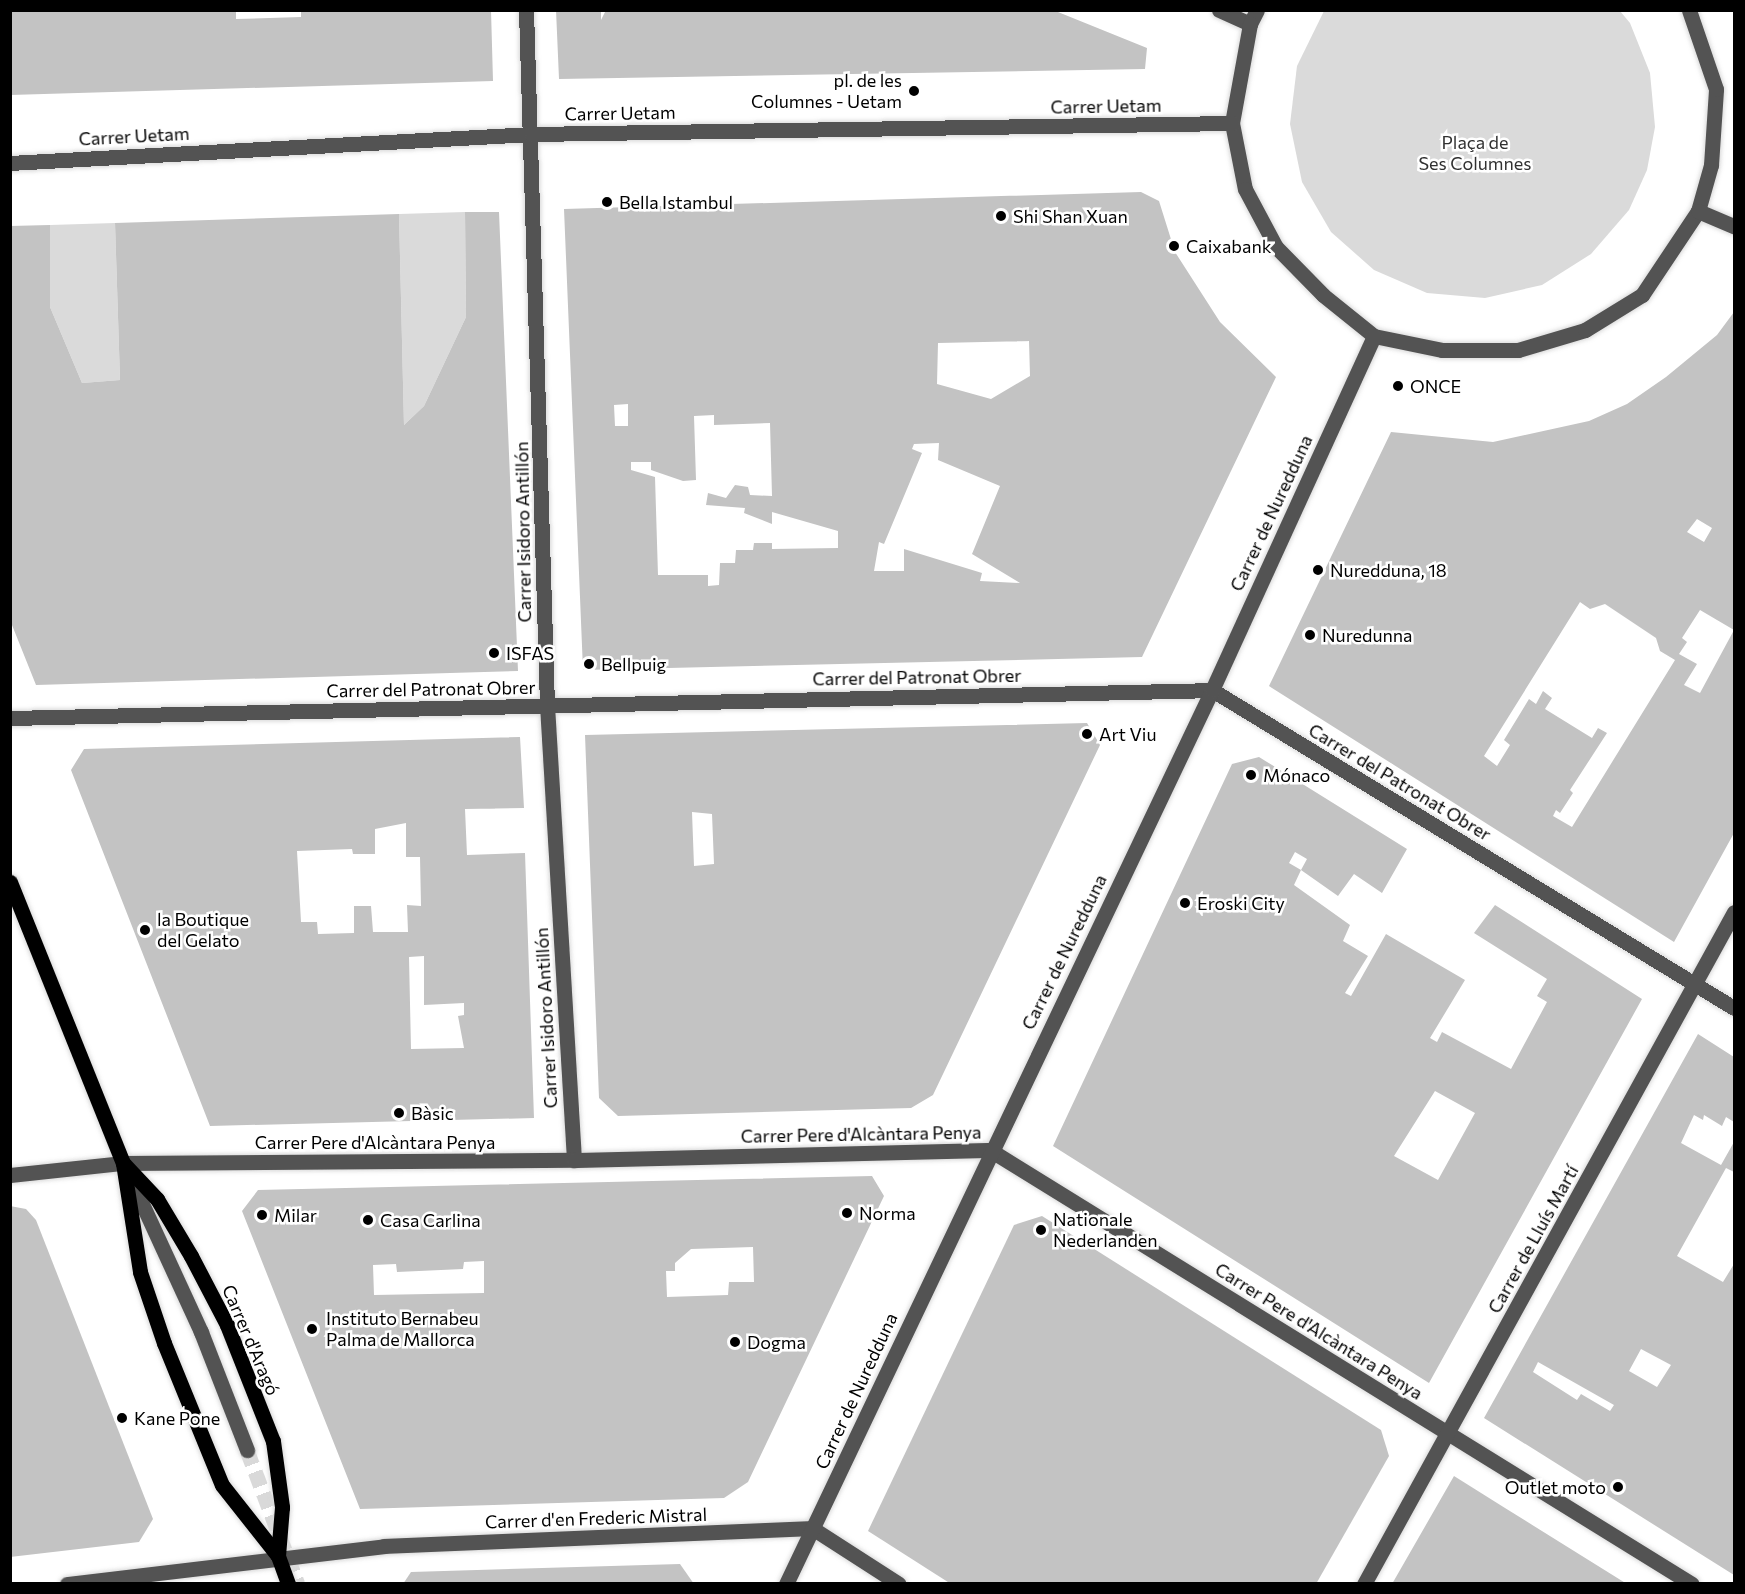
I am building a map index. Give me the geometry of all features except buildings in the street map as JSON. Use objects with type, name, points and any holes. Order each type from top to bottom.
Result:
[{"type":"main road","name":"Carrer d'Aragó","points":[[10,882],[123,1163],[140,1272],[164,1343],[222,1485],[278,1556],[288,1584]]},
{"type":"main road","name":"Carrer d'Aragó","points":[[123,1163],[157,1199],[191,1256],[227,1325],[273,1441],[282,1507],[278,1556]]},
{"type":"street","name":"Carrer Isidoro Antillón","points":[[526,10],[532,134],[547,705],[574,1160]]},
{"type":"street","points":[[1219,10],[1254,17],[1232,123],[1245,189],[1276,247],[1323,295],[1374,336],[1442,350],[1518,350],[1585,330],[1642,295],[1698,211],[1711,165],[1716,89],[1689,10]]},
{"type":"street","name":"Carrer Uetam","points":[[10,163],[532,134],[1232,123]]},
{"type":"street","points":[[1698,211],[1734,226]]},
{"type":"street","name":"Carrer de Nuredduna","points":[[786,1584],[990,1150],[1212,690],[1374,336]]},
{"type":"street","name":"Carrer del Patronat Obrer","points":[[10,718],[1212,690],[1734,1008]]},
{"type":"street","name":"Carrer de Lluís Martí","points":[[1364,1584],[1449,1435],[1734,912]]},
{"type":"street","name":"Carrer Pere d'Alcàntara Penya","points":[[10,1175],[123,1163],[574,1160],[990,1150],[1692,1584]]},
{"type":"street","name":"Carrer d'Aragó","points":[[123,1163],[201,1332],[247,1450]]},
{"type":"street","points":[[812,1528],[899,1584]]},
{"type":"street","name":"Carrer d'en Frederic Mistral","points":[[67,1584],[278,1556],[384,1546],[812,1528]]},
{"type":"green space","name":"Plaça de Ses Columnes","points":[[1324,11],[1620,11],[1630,23],[1650,73],[1655,127],[1647,170],[1629,210],[1591,254],[1542,285],[1485,298],[1427,293],[1374,270],[1331,232],[1302,182],[1290,124],[1297,66]]},
{"type":"green space","points":[[465,212],[466,317],[424,406],[404,425],[399,214]]},
{"type":"green space","points":[[115,223],[120,380],[82,383],[50,307],[50,225]]},
{"type":"tunnel","points":[[247,1450],[298,1584]]},
{"type":"place","name":"pl. de les Columnes - Uetam","points":[[914,91]]},
{"type":"place","name":"Bella Istambul","points":[[607,202]]},
{"type":"place","name":"Shi Shan Xuan","points":[[1001,216]]},
{"type":"place","name":"Caixabank","points":[[1174,246]]},
{"type":"place","name":"ONCE","points":[[1398,386]]},
{"type":"place","name":"Nuredduna, 18","points":[[1318,570]]},
{"type":"place","name":"Nuredunna","points":[[1310,635]]},
{"type":"place","name":"ISFAS","points":[[494,653]]},
{"type":"place","name":"Bellpuig","points":[[589,664]]},
{"type":"place","name":"Art Viu","points":[[1087,734]]},
{"type":"place","name":"Mónaco","points":[[1251,775]]},
{"type":"place","name":"Eroski City","points":[[1185,903]]},
{"type":"place","name":"la Boutique del Gelato","points":[[145,930]]},
{"type":"place","name":"Bàsic","points":[[399,1113]]},
{"type":"place","name":"Norma","points":[[847,1213]]},
{"type":"place","name":"Milar","points":[[262,1215]]},
{"type":"place","name":"Casa Carlina","points":[[368,1220]]},
{"type":"place","name":"Nationale Nederlanden","points":[[1041,1230]]},
{"type":"place","name":"Instituto Bernabeu Palma de Mallorca","points":[[312,1329]]},
{"type":"place","name":"Dogma","points":[[735,1342]]},
{"type":"place","name":"Kane Pone","points":[[122,1418]]},
{"type":"place","name":"Outlet moto","points":[[1618,1487]]}]
